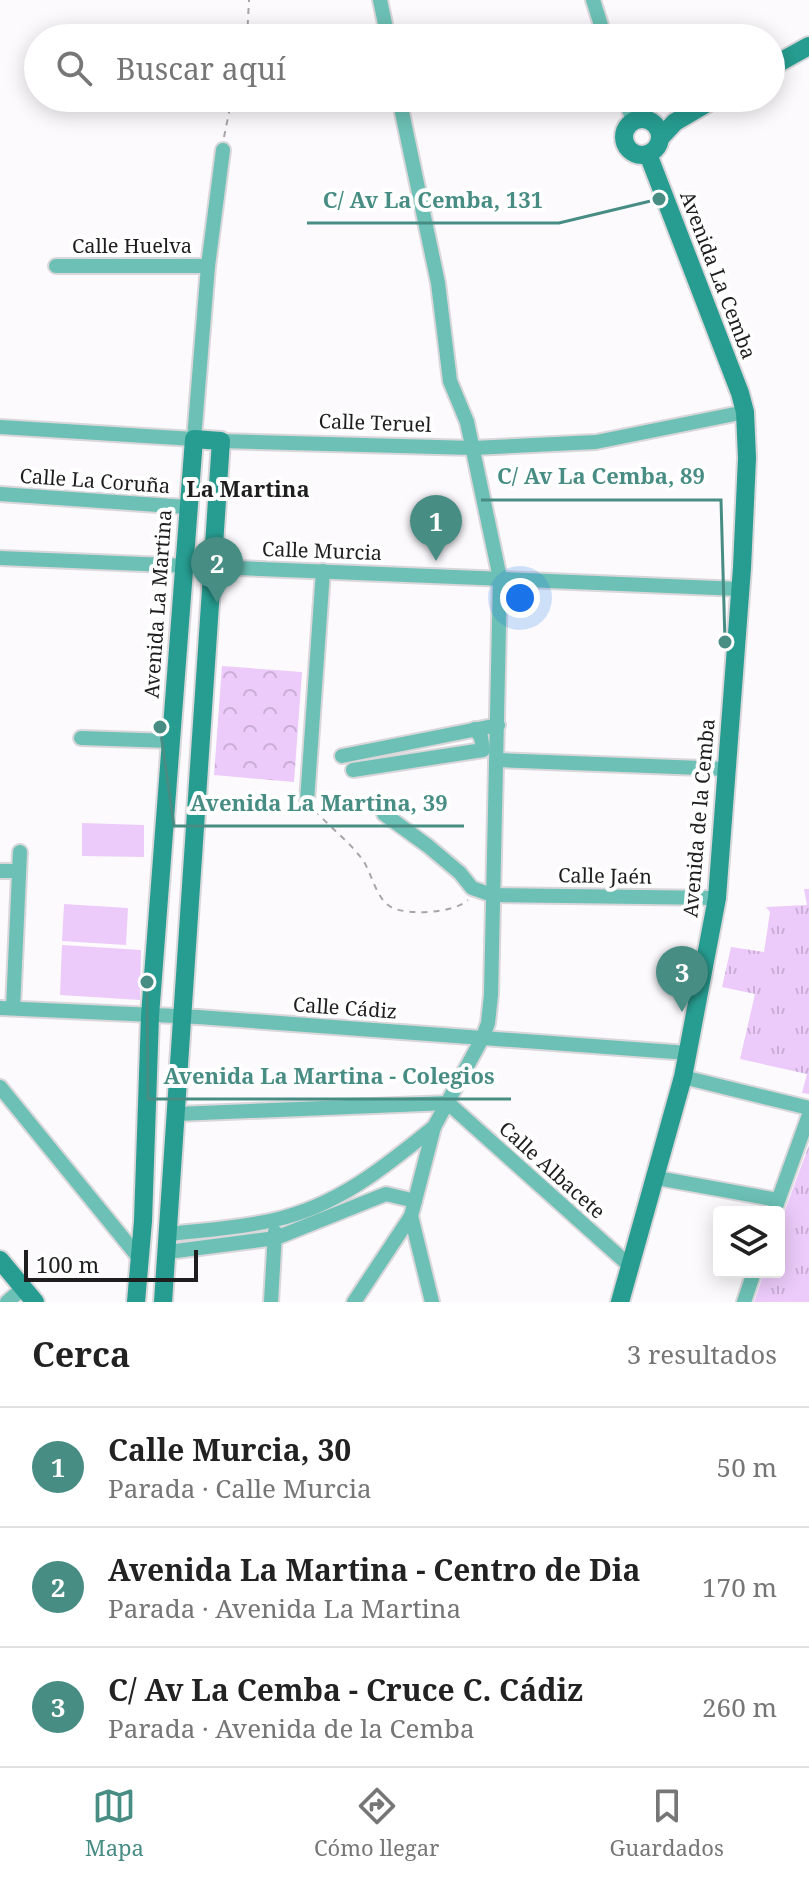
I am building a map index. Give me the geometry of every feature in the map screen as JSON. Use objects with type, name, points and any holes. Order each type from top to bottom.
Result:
[{"type":"street","points":[[380,0],[385,24]]},
{"type":"street","points":[[593,0],[601,24]]},
{"type":"street","points":[[785,59],[809,46]]},
{"type":"street","points":[[354,1302],[413,1209],[434,1127],[483,1037],[491,995],[500,578],[463,407],[450,381],[438,283],[402,112]]},
{"type":"street","points":[[636,112],[648,127],[658,146],[648,154],[633,153],[624,141],[624,132],[648,127],[675,122],[692,112]]},
{"type":"street","name":"Avenida La Martina","points":[[136,1302],[143,1221],[150,1016],[187,507],[208,266],[223,150]]},
{"type":"street","name":"Avenida La Cemba","points":[[648,154],[705,297],[745,412]]},
{"type":"street","name":"Calle Huelva","points":[[56,266],[208,266]]},
{"type":"street","name":"Calle Teruel","points":[[0,427],[221,441],[473,448],[596,442],[745,412]]},
{"type":"street","name":"Avenida de la Cemba","points":[[630,1266],[683,1077],[717,898],[740,589],[747,458],[745,412]]},
{"type":"street","points":[[163,1302],[221,441]]},
{"type":"street","name":"Calle La Coruña","points":[[0,494],[187,507]]},
{"type":"street","name":"Calle Murcia","points":[[0,558],[740,589]]},
{"type":"street","points":[[307,801],[323,571]]},
{"type":"street","points":[[342,756],[498,725]]},
{"type":"street","points":[[353,770],[483,750],[481,737],[475,729]]},
{"type":"street","points":[[81,738],[171,741]]},
{"type":"street","points":[[497,760],[727,769]]},
{"type":"street","points":[[384,814],[428,846],[460,873],[472,888]]},
{"type":"street","points":[[7,1008],[20,852]]},
{"type":"street","points":[[0,871],[18,871]]},
{"type":"street","name":"Calle Jaén","points":[[472,888],[492,895],[717,898]]},
{"type":"street","name":"Calle Cádiz","points":[[7,1008],[183,1017],[688,1053]]},
{"type":"street","points":[[683,1077],[809,1108]]},
{"type":"street","points":[[0,1087],[140,1259]]},
{"type":"street","points":[[177,1114],[448,1103]]},
{"type":"street","name":"Calle Albacete","points":[[448,1103],[630,1266]]},
{"type":"street","points":[[657,1178],[776,1206],[809,1115]]},
{"type":"street","points":[[168,1243],[274,1220],[316,1206],[347,1192],[402,1155],[434,1127]]},
{"type":"street","points":[[402,1155],[413,1154],[424,1165]]},
{"type":"street","points":[[168,1243],[271,1243],[386,1194],[413,1209],[432,1302]]},
{"type":"street","points":[[271,1302],[274,1220]]},
{"type":"street","points":[[119,1231],[138,1227],[143,1221]]},
{"type":"street","points":[[0,1260],[29,1295],[7,1302]]},
{"type":"street","points":[[620,1302],[630,1266]]},
{"type":"street","points":[[744,1302],[752,1278]]},
{"type":"path","points":[[248,24],[249,0]]},
{"type":"path","points":[[223,150],[230,112]]},
{"type":"path","points":[[307,801],[363,859],[384,902],[393,908],[452,910],[467,903],[472,888]]},
{"type":"green space","points":[[222,666],[302,672],[294,782],[214,775]]},
{"type":"green space","points":[[82,823],[144,825],[144,857],[82,856]]},
{"type":"green space","points":[[804,889],[809,889],[809,1094],[802,1093],[807,1074],[740,1059],[755,994],[722,987],[731,947],[764,952],[770,912],[766,907],[807,905]]},
{"type":"green space","points":[[64,904],[128,908],[126,945],[62,941]]},
{"type":"green space","points":[[62,945],[141,950],[140,1000],[60,995]]},
{"type":"green space","points":[[809,1145],[809,1302],[754,1302],[762,1278],[785,1278],[785,1210]]},
{"type":"place","name":"C/ Av La Cemba, 131","points":[[659,199]]},
{"type":"place","name":"Calle Murcia, 30","points":[[436,561]]},
{"type":"place","name":"Avenida La Martina - Centro de Dia","points":[[217,603]]},
{"type":"place","name":"C/ Av La Cemba, 89","points":[[725,642]]},
{"type":"place","name":"Avenida La Martina, 39","points":[[160,727]]},
{"type":"place","name":"Avenida La Martina - Colegios","points":[[147,982]]},
{"type":"place","name":"C/ Av La Cemba - Cruce C. Cádiz","points":[[682,1012]]},
{"type":"district","name":"La Martina","points":[[248,489]]}]
